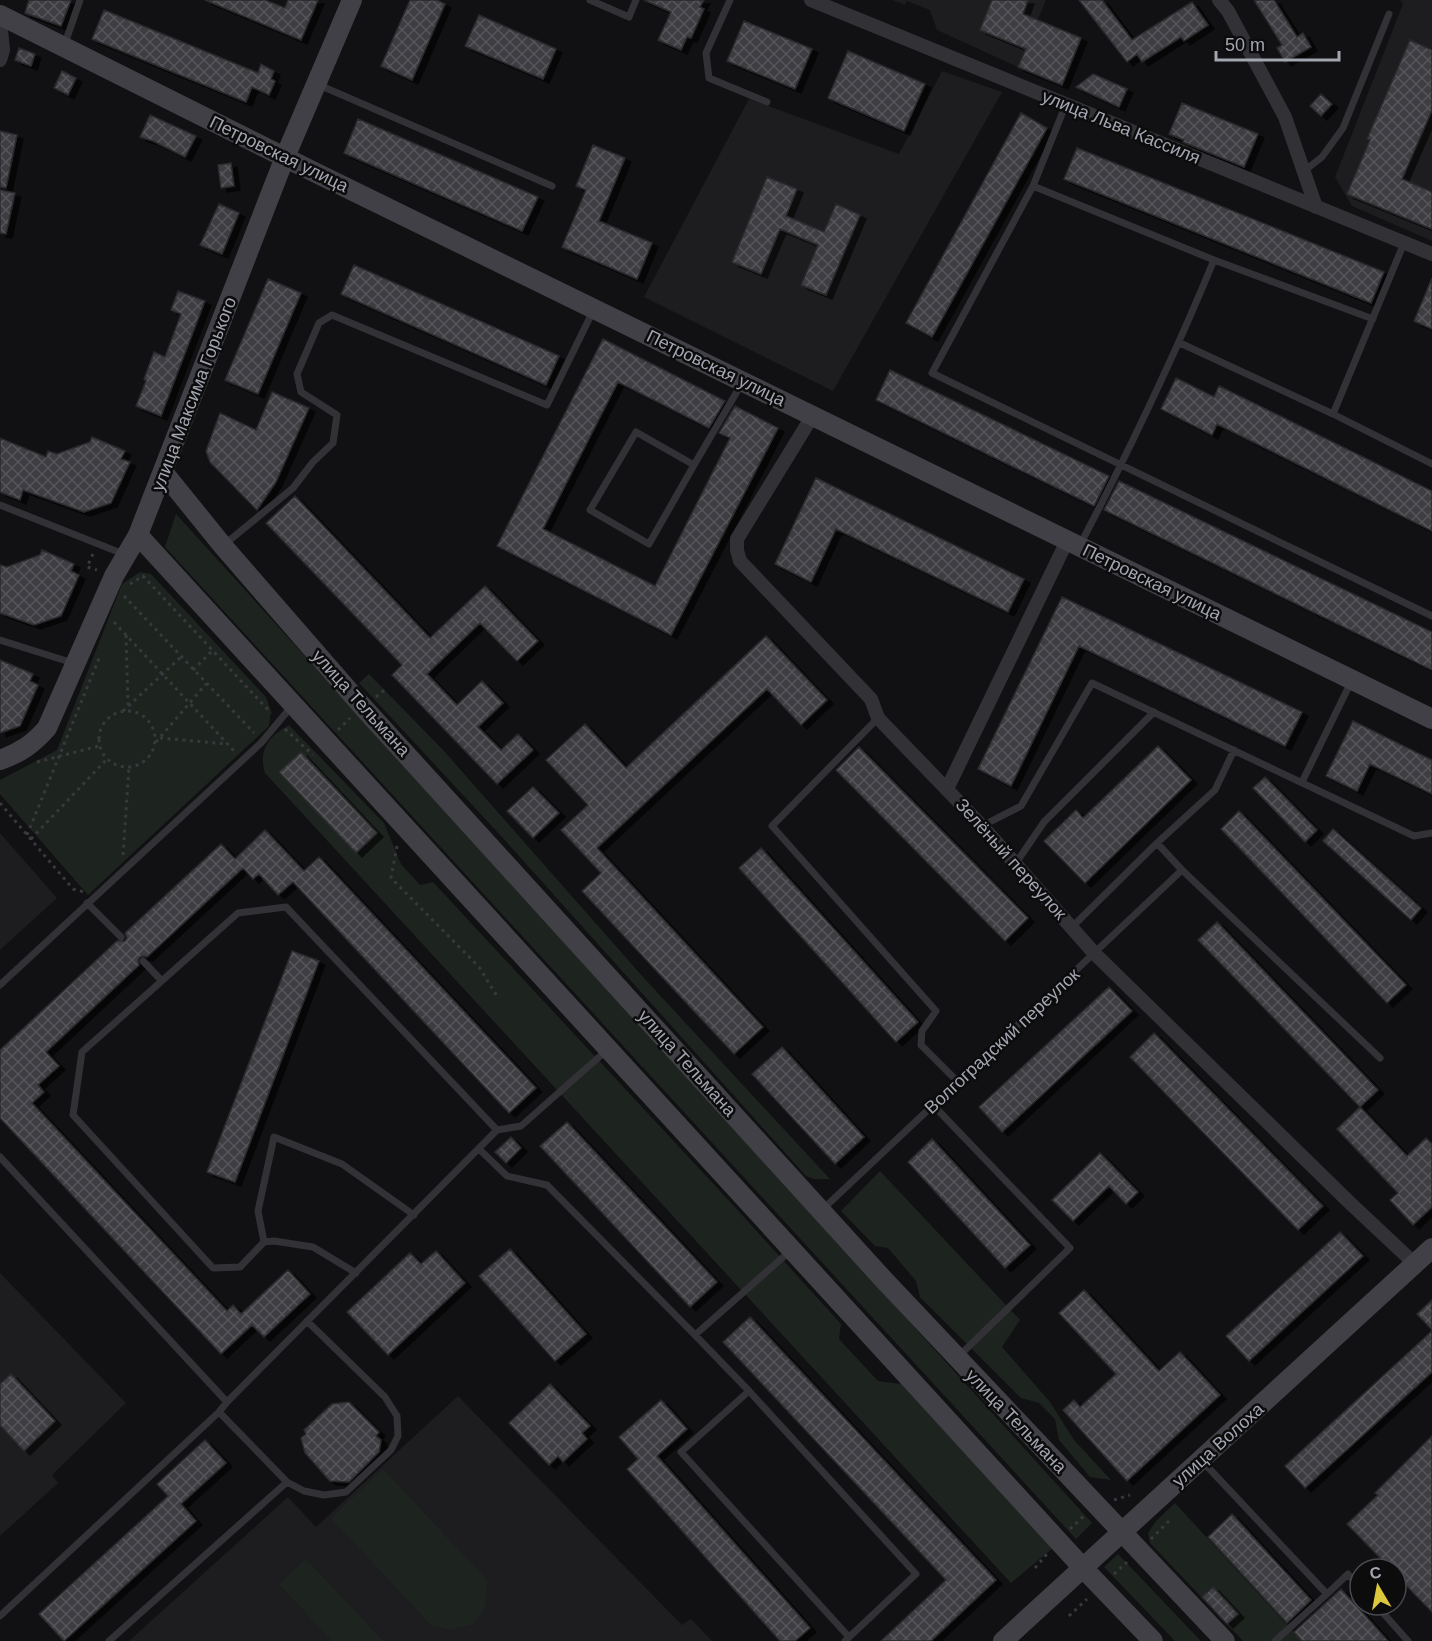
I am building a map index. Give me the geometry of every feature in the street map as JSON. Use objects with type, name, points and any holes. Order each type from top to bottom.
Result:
[{"type":"main road","name":"улица Максима Горького","points":[[0,760],[18,754],[35,743],[48,728],[114,576],[138,536],[285,158],[352,0]]},
{"type":"main road","name":"Петровская улица","points":[[0,14],[285,158],[1432,719]]},
{"type":"main road","name":"улица Тельмана","points":[[164,473],[223,546],[363,707],[821,1211],[1225,1641]]},
{"type":"main road","points":[[138,536],[1083,1568],[1153,1641]]},
{"type":"main road","name":"улица Волоха","points":[[1004,1641],[1432,1248]]},
{"type":"street","points":[[0,14],[3,0]]},
{"type":"street","name":"улица Льва Кассиля","points":[[811,0],[1432,254]]},
{"type":"street","points":[[1219,0],[1228,12],[1285,117],[1316,207]]},
{"type":"street","points":[[0,20],[3,50],[0,60]]},
{"type":"street","name":"Зелёный переулок","points":[[813,415],[737,539],[740,561],[871,699],[878,718],[982,826],[1095,953],[1350,1203],[1415,1263]]},
{"type":"street","points":[[947,789],[1073,544]]},
{"type":"lane","points":[[63,47],[80,0]]},
{"type":"lane","points":[[590,0],[629,17],[636,0]]},
{"type":"lane","points":[[730,0],[706,53],[709,78],[767,102]]},
{"type":"lane","points":[[1304,171],[1322,157],[1343,128],[1389,14]]},
{"type":"lane","points":[[316,84],[552,186]]},
{"type":"lane","points":[[1066,104],[1034,186],[932,373],[1432,616]]},
{"type":"lane","points":[[1034,186],[1214,260],[1374,319]]},
{"type":"lane","points":[[1333,414],[1404,243]]},
{"type":"lane","points":[[1073,544],[1123,464],[1180,343],[1214,260]]},
{"type":"lane","points":[[223,546],[293,488],[333,443],[337,415],[301,392],[297,374],[319,323],[332,315],[547,405],[594,309]]},
{"type":"lane","points":[[1180,343],[1333,414],[1432,464]]},
{"type":"lane","points":[[694,465],[636,432],[590,510],[649,544],[743,381]]},
{"type":"lane","points":[[0,505],[126,555]]},
{"type":"lane","points":[[0,640],[75,664]]},
{"type":"lane","points":[[1302,782],[1352,680]]},
{"type":"lane","points":[[982,826],[1021,806],[1092,683],[1414,836],[1432,833]]},
{"type":"lane","points":[[0,985],[261,743],[293,705]]},
{"type":"lane","points":[[1016,863],[1044,822],[1154,712]]},
{"type":"lane","points":[[878,718],[772,826],[936,1011],[922,1031],[921,1045],[958,1082]]},
{"type":"lane","points":[[1072,927],[1157,843],[1215,790],[1234,750]]},
{"type":"lane","points":[[1157,843],[1182,870],[1380,1058]]},
{"type":"lane","name":"Волгоградский переулок","points":[[821,1211],[1182,870]]},
{"type":"lane","points":[[87,903],[120,937]]},
{"type":"lane","points":[[357,1273],[313,1247],[274,1241],[264,1242],[240,1267],[213,1268],[73,1115],[82,1052],[238,913],[286,907],[497,1130]]},
{"type":"lane","points":[[143,961],[161,980]]},
{"type":"lane","points":[[0,1616],[219,1412],[497,1130],[521,1126],[608,1049]]},
{"type":"lane","points":[[933,1105],[1070,1248],[957,1358]]},
{"type":"lane","points":[[264,1242],[258,1211],[274,1137],[342,1164],[414,1215]]},
{"type":"lane","points":[[479,1149],[507,1176],[547,1185],[749,1391],[916,1574],[847,1639],[681,1452],[749,1391]]},
{"type":"lane","points":[[0,1157],[228,1402]]},
{"type":"lane","points":[[695,1335],[791,1250]]},
{"type":"lane","points":[[219,1412],[287,1482],[304,1491],[324,1495],[346,1492],[391,1450],[398,1436],[397,1416],[385,1397],[307,1321]]},
{"type":"lane","points":[[1201,1461],[1327,1594]]},
{"type":"lane","points":[[109,1641],[287,1482]]},
{"type":"lane","points":[[1275,1641],[1348,1574]]},
{"type":"lane","points":[[1387,1617],[1408,1641]]},
{"type":"path","points":[[129,585],[143,576],[268,708],[278,723],[320,763]]},
{"type":"path","points":[[124,596],[253,734],[260,728]]},
{"type":"path","points":[[114,622],[235,752]]},
{"type":"path","points":[[126,635],[128,705]]},
{"type":"path","points":[[193,670],[213,650]]},
{"type":"path","points":[[123,711],[181,657]]},
{"type":"path","points":[[155,744],[206,684]]},
{"type":"path","points":[[267,715],[268,708]]},
{"type":"path","points":[[123,711],[136,712],[147,719],[154,731],[155,744],[153,751],[143,762],[129,767],[116,765],[107,759],[99,746],[99,736],[108,717],[123,711]]},
{"type":"path","points":[[160,738],[228,744]]},
{"type":"path","points":[[30,764],[99,746]]},
{"type":"path","points":[[31,839],[107,759]]},
{"type":"path","points":[[123,858],[129,767]]},
{"type":"path","points":[[0,802],[73,890],[86,892],[87,903]]},
{"type":"path","points":[[390,838],[398,847],[391,878],[479,967],[497,996]]},
{"type":"path","points":[[1035,1568],[1058,1540],[1096,1505],[1130,1495]]},
{"type":"path","points":[[1069,1616],[1171,1520]]},
{"type":"shaded area","points":[[893,0],[1046,0],[1018,67],[937,30],[930,10],[907,1],[905,5]]},
{"type":"shaded area","points":[[1400,0],[1432,0],[1432,241],[1352,206],[1335,177],[1403,4]]},
{"type":"shaded area","points":[[942,71],[1002,92],[833,391],[644,297],[749,99],[899,154]]},
{"type":"shaded area","points":[[176,514],[1092,1523],[1076,1539],[165,547]]},
{"type":"shaded area","points":[[140,572],[151,574],[266,697],[271,711],[269,726],[88,895],[0,794],[0,780],[57,750],[122,584]]},
{"type":"shaded area","points":[[369,674],[444,751],[643,977],[830,1179],[814,1179],[806,1176],[502,837],[359,683]]},
{"type":"shaded area","points":[[289,725],[384,823],[401,864],[420,885],[433,882],[841,1324],[839,1339],[878,1381],[901,1384],[1053,1548],[1011,1583],[265,773],[263,757],[267,744]]},
{"type":"shaded area","points":[[0,833],[57,898],[0,950]]},
{"type":"shaded area","points":[[880,1171],[1020,1320],[1002,1347],[1050,1402],[1074,1440],[1111,1480],[1090,1477],[1059,1440],[1055,1419],[1039,1403],[1021,1398],[920,1297],[916,1281],[888,1248],[875,1246],[841,1211]]},
{"type":"shaded area","points":[[0,1273],[126,1403],[52,1475],[58,1483],[0,1536]]},
{"type":"shaded area","points":[[458,1396],[682,1625],[691,1619],[712,1641],[129,1641],[288,1497],[316,1527]]},
{"type":"shaded area","points":[[383,1469],[487,1580],[485,1608],[473,1624],[450,1630],[431,1625],[331,1518]]},
{"type":"shaded area","points":[[1175,1503],[1302,1641],[1243,1641],[1150,1543],[1148,1533],[1156,1521]]},
{"type":"shaded area","points":[[1118,1554],[1201,1641],[1175,1641],[1104,1567]]},
{"type":"shaded area","points":[[306,1559],[383,1641],[332,1641],[279,1584]]},
{"type":"building","points":[[29,0],[71,0],[61,26],[25,13]]},
{"type":"building","points":[[205,0],[265,0],[285,8],[288,0],[318,0],[301,40]]},
{"type":"building","points":[[410,0],[437,0],[445,4],[412,80],[381,66]]},
{"type":"building","points":[[644,0],[704,0],[700,7],[704,9],[691,38],[687,37],[681,50],[658,40],[671,12]]},
{"type":"building","points":[[992,0],[1028,0],[1023,14],[1081,38],[1062,85],[1018,67],[1026,49],[980,30]]},
{"type":"building","points":[[1079,0],[1102,0],[1132,40],[1192,2],[1208,25],[1184,41],[1181,37],[1142,62],[1137,54],[1127,62]]},
{"type":"building","points":[[1254,0],[1274,0],[1297,37],[1303,33],[1311,47],[1285,62],[1277,48],[1282,45]]},
{"type":"building","points":[[104,10],[258,73],[261,64],[274,71],[271,79],[275,81],[269,95],[252,87],[246,102],[92,39]]},
{"type":"building","points":[[479,15],[556,49],[543,79],[465,46]]},
{"type":"building","points":[[744,21],[812,49],[795,89],[727,61]]},
{"type":"building","points":[[1410,40],[1432,50],[1432,110],[1402,179],[1432,192],[1432,229],[1347,194],[1370,140],[1367,139]]},
{"type":"building","points":[[19,48],[35,54],[31,66],[15,60]]},
{"type":"building","points":[[848,51],[925,84],[904,131],[828,98]]},
{"type":"building","points":[[62,71],[76,78],[68,95],[54,88]]},
{"type":"building","points":[[1093,74],[1127,89],[1119,107],[1076,87]]},
{"type":"building","points":[[1321,94],[1332,104],[1321,116],[1310,106]]},
{"type":"building","points":[[1182,103],[1258,134],[1244,167],[1169,134]]},
{"type":"building","points":[[1021,113],[1047,128],[932,337],[906,323]]},
{"type":"building","points":[[150,115],[196,136],[185,157],[140,137]]},
{"type":"building","points":[[358,119],[538,197],[522,231],[344,153]]},
{"type":"building","points":[[0,131],[17,135],[6,188],[0,187]]},
{"type":"building","points":[[593,145],[625,158],[599,221],[652,243],[637,279],[562,247],[586,190],[576,186]]},
{"type":"building","points":[[1077,148],[1384,272],[1371,303],[1064,179]]},
{"type":"building","points":[[231,163],[234,186],[221,188],[218,165]]},
{"type":"building","points":[[767,177],[797,189],[786,216],[824,232],[836,204],[860,215],[826,295],[801,285],[818,245],[780,229],[761,274],[732,262]]},
{"type":"building","points":[[0,190],[15,193],[6,234],[0,233]]},
{"type":"building","points":[[219,204],[239,213],[222,254],[200,245]]},
{"type":"building","points":[[354,265],[559,356],[546,385],[341,294]]},
{"type":"building","points":[[1432,278],[1432,329],[1414,321]]},
{"type":"building","points":[[268,279],[301,293],[258,394],[225,380]]},
{"type":"building","points":[[178,291],[205,301],[161,416],[136,406],[154,352],[165,357],[181,314],[171,310]]},
{"type":"building","points":[[603,339],[725,401],[709,428],[618,382],[543,529],[655,586],[730,438],[719,433],[735,406],[778,428],[671,635],[497,546]]},
{"type":"building","points":[[890,370],[1109,476],[1094,506],[876,400]]},
{"type":"building","points":[[1176,378],[1214,397],[1219,386],[1432,491],[1432,531],[1217,424],[1212,435],[1161,409]]},
{"type":"building","points":[[272,392],[309,408],[276,482],[257,510],[210,462],[206,451],[220,413],[256,430]]},
{"type":"building","points":[[92,437],[125,451],[121,459],[130,462],[111,503],[84,512],[23,490],[20,500],[0,492],[0,438],[46,457],[48,451],[57,454],[90,442]]},
{"type":"building","points":[[816,478],[1024,579],[1008,612],[836,529],[811,582],[775,564]]},
{"type":"building","points":[[1119,481],[1432,632],[1432,670],[1104,510]]},
{"type":"building","points":[[295,496],[430,638],[485,586],[538,641],[517,661],[480,623],[427,674],[457,705],[482,681],[503,703],[478,727],[501,750],[518,734],[533,750],[497,784],[392,675],[402,665],[266,523]]},
{"type":"building","points":[[42,550],[74,564],[71,571],[79,575],[61,616],[34,625],[0,613],[0,565],[7,567],[40,555]]},
{"type":"building","points":[[1062,597],[1302,712],[1285,746],[1079,646],[1011,786],[978,769]]},
{"type":"building","points":[[766,636],[827,700],[801,725],[767,689],[597,848],[763,1027],[734,1054],[582,891],[601,873],[561,830],[588,805],[546,760],[585,724],[626,768]]},
{"type":"building","points":[[0,660],[33,674],[30,681],[38,685],[20,726],[0,733]]},
{"type":"building","points":[[1353,721],[1432,760],[1432,794],[1370,764],[1357,791],[1326,776]]},
{"type":"building","points":[[1158,746],[1191,780],[1085,883],[1044,841],[1076,810],[1083,818]]},
{"type":"building","points":[[859,747],[1028,918],[1005,941],[836,770]]},
{"type":"building","points":[[301,752],[377,833],[356,853],[279,772]]},
{"type":"building","points":[[1265,777],[1317,830],[1305,842],[1253,788]]},
{"type":"building","points":[[533,787],[559,813],[533,838],[507,811]]},
{"type":"building","points":[[1239,811],[1406,985],[1387,1003],[1221,829]]},
{"type":"building","points":[[1333,829],[1421,908],[1411,920],[1323,841]]},
{"type":"building","points":[[265,830],[304,871],[319,857],[536,1088],[509,1113],[293,882],[278,895],[259,874],[253,879],[243,868],[147,957],[140,957],[139,965],[46,1052],[59,1066],[38,1085],[44,1092],[32,1103],[227,1311],[233,1305],[241,1314],[288,1270],[310,1294],[264,1337],[252,1325],[221,1354],[0,1118],[0,1050],[117,941],[125,941],[127,938],[125,933],[221,844],[235,859]]},
{"type":"building","points":[[761,848],[918,1022],[896,1042],[739,868]]},
{"type":"building","points":[[1217,922],[1378,1090],[1360,1107],[1198,940]]},
{"type":"building","points":[[292,951],[319,961],[235,1182],[207,1172]]},
{"type":"building","points":[[1109,987],[1132,1011],[1002,1132],[979,1107]]},
{"type":"building","points":[[1154,1033],[1323,1206],[1298,1230],[1130,1057]]},
{"type":"building","points":[[782,1047],[864,1137],[835,1164],[752,1074]]},
{"type":"building","points":[[1360,1107],[1407,1156],[1426,1138],[1432,1144],[1432,1207],[1413,1225],[1390,1200],[1398,1193],[1337,1129]]},
{"type":"building","points":[[567,1122],[717,1282],[690,1307],[540,1146]]},
{"type":"building","points":[[511,1137],[521,1148],[506,1163],[495,1152]]},
{"type":"building","points":[[932,1139],[1030,1245],[1005,1268],[908,1162]]},
{"type":"building","points":[[1100,1153],[1138,1192],[1126,1204],[1109,1186],[1073,1221],[1052,1200]]},
{"type":"building","points":[[1340,1232],[1363,1256],[1249,1361],[1226,1336]]},
{"type":"building","points":[[510,1249],[586,1334],[555,1361],[479,1276]]},
{"type":"building","points":[[436,1251],[465,1283],[388,1355],[347,1312],[410,1253],[421,1264]]},
{"type":"building","points":[[1084,1290],[1159,1371],[1180,1352],[1220,1395],[1127,1481],[1063,1410],[1074,1400],[1080,1407],[1116,1374],[1059,1313]]},
{"type":"building","points":[[1432,1300],[1432,1330],[1417,1314]]},
{"type":"building","points":[[750,1317],[996,1580],[931,1641],[881,1641],[946,1580],[723,1342]]},
{"type":"building","points":[[1432,1331],[1432,1372],[1305,1488],[1285,1466]]},
{"type":"building","points":[[11,1374],[55,1421],[24,1451],[0,1425],[0,1384]]},
{"type":"building","points":[[550,1384],[590,1426],[582,1433],[587,1439],[563,1462],[558,1456],[549,1465],[509,1423]]},
{"type":"building","points":[[661,1400],[687,1429],[657,1456],[810,1628],[795,1641],[780,1641],[627,1469],[638,1459],[619,1437]]},
{"type":"building","points":[[349,1402],[379,1432],[376,1436],[381,1440],[379,1452],[349,1482],[330,1481],[305,1453],[301,1438],[306,1434],[304,1430],[332,1404]]},
{"type":"building","points":[[1432,1436],[1432,1612],[1408,1587],[1408,1557],[1379,1557],[1347,1524],[1378,1495],[1375,1493]]},
{"type":"building","points":[[205,1440],[226,1463],[181,1504],[196,1521],[64,1641],[39,1614],[168,1496],[157,1484]]},
{"type":"building","points":[[1232,1514],[1311,1600],[1287,1623],[1208,1537]]},
{"type":"building","points":[[1213,1587],[1238,1614],[1227,1624],[1202,1597]]},
{"type":"building","points":[[1341,1589],[1348,1597],[1348,1617],[1366,1617],[1388,1641],[1302,1641],[1294,1632]]}]
